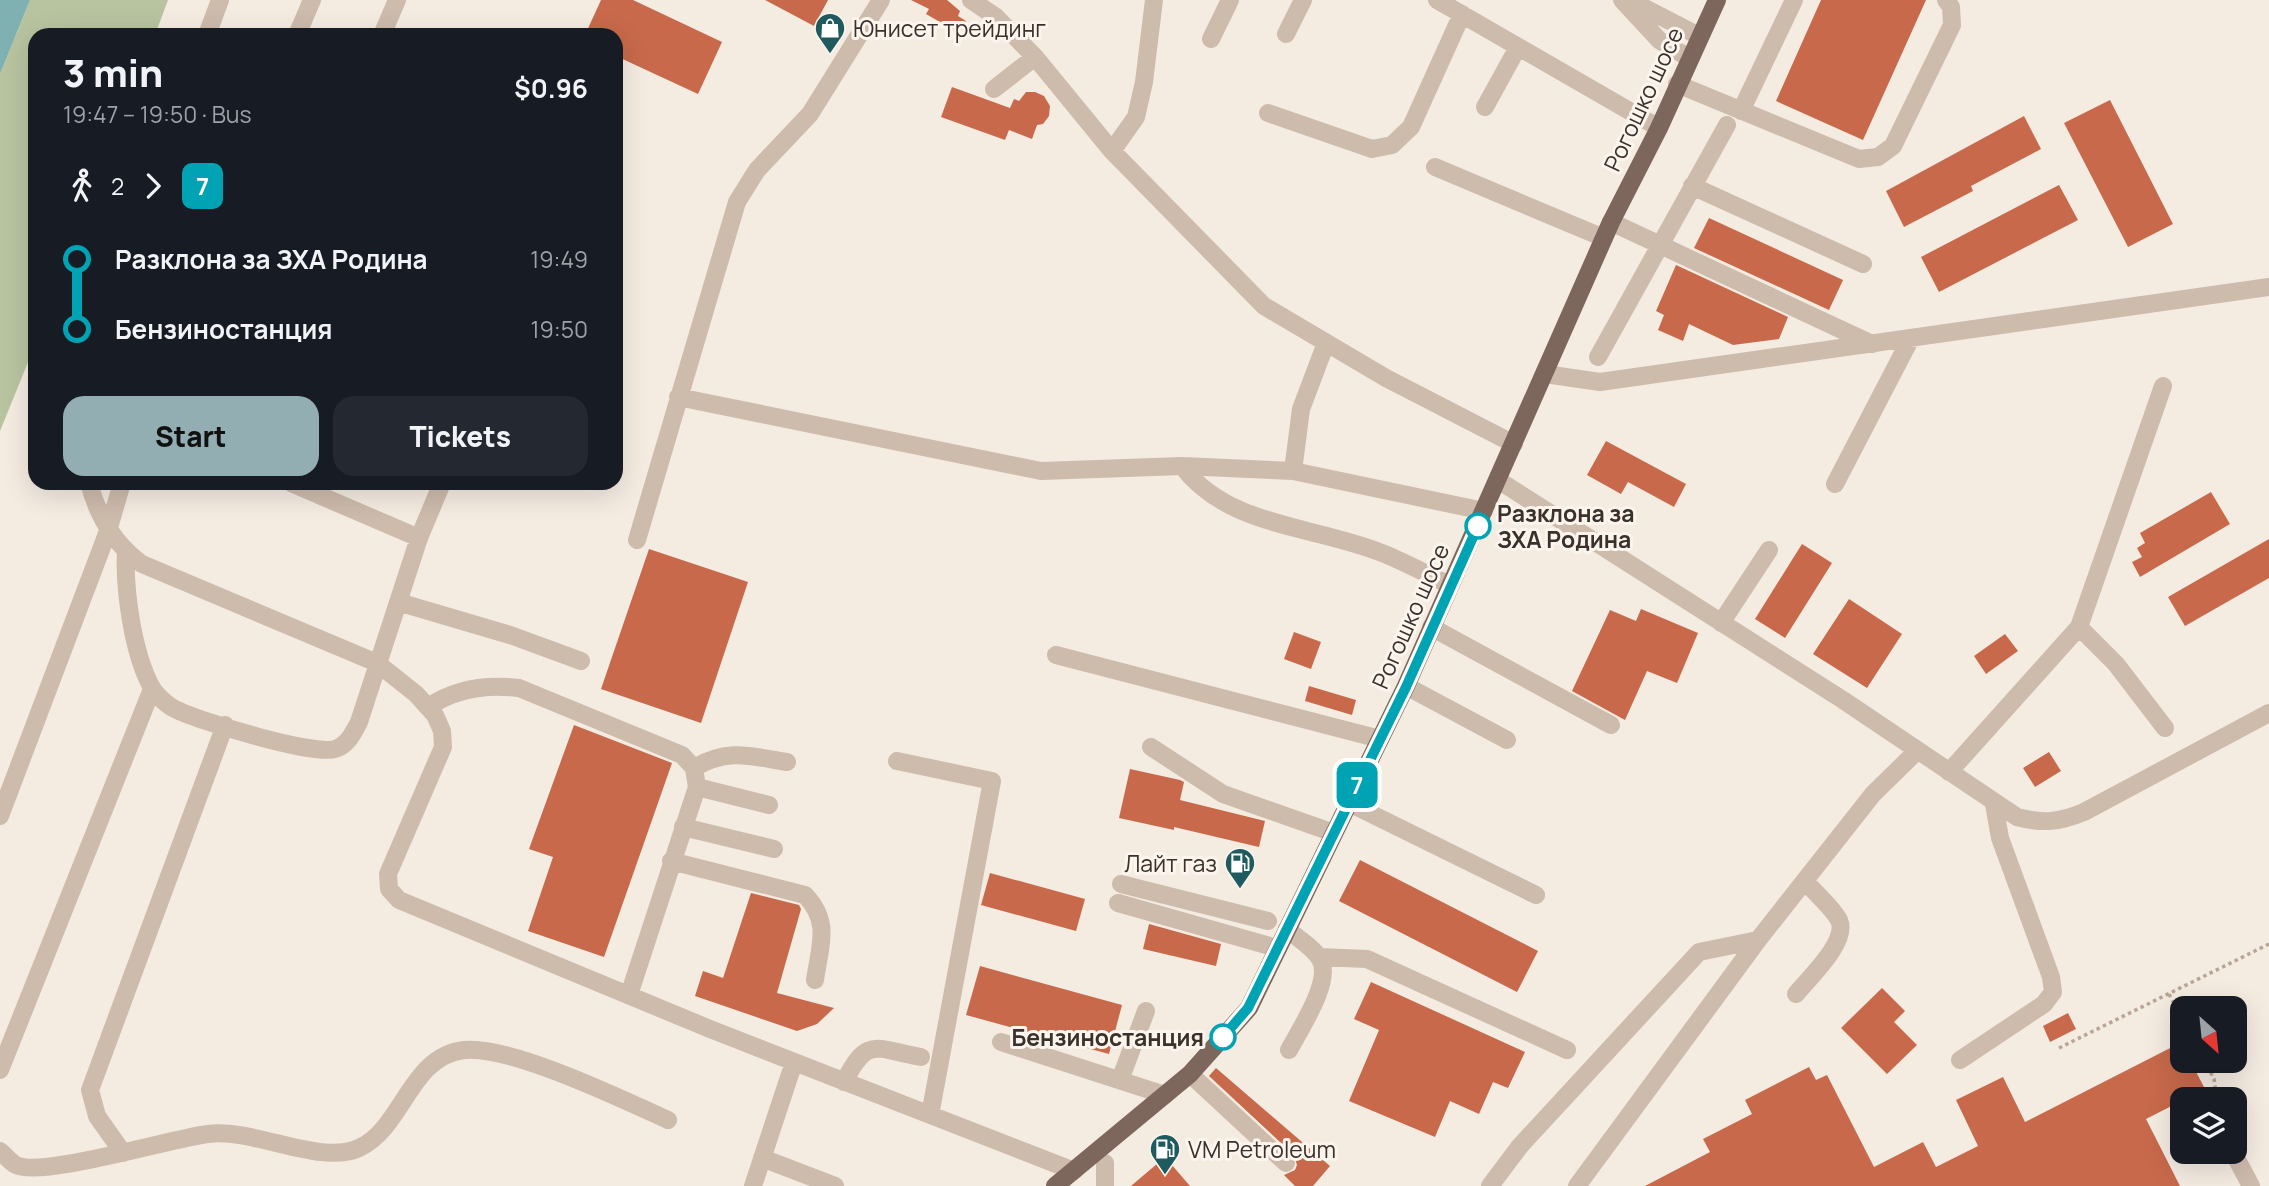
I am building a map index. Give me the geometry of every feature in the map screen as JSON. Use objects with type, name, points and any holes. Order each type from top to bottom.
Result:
[{"type":"main road","name":"Рогошко шосе","points":[[1055,1186],[1189,1074],[1248,1008],[1406,687],[1608,230],[1659,128],[1717,0]]},
{"type":"street","points":[[210,28],[220,0]]},
{"type":"street","points":[[300,28],[312,0]]},
{"type":"street","points":[[385,28],[397,0]]},
{"type":"street","points":[[637,540],[737,202],[745,187],[810,114],[881,0]]},
{"type":"street","points":[[971,0],[996,18],[1035,57],[1112,151],[1264,306],[1386,378],[1514,444]]},
{"type":"street","points":[[1112,151],[1136,117],[1144,82],[1154,0]]},
{"type":"street","points":[[1211,38],[1230,0]]},
{"type":"street","points":[[1286,34],[1303,0]]},
{"type":"street","points":[[1437,0],[1659,128]]},
{"type":"street","points":[[1622,0],[1658,40],[1689,58]]},
{"type":"street","points":[[1629,0],[1699,36]]},
{"type":"street","points":[[1741,111],[1794,0]]},
{"type":"street","points":[[1677,84],[1859,159],[1878,156],[1893,146],[1952,25],[1951,7],[1945,0]]},
{"type":"street","points":[[1269,113],[1372,149],[1392,145],[1411,127],[1462,15]]},
{"type":"street","points":[[1485,107],[1518,47]]},
{"type":"street","points":[[994,89],[1035,57]]},
{"type":"street","points":[[1598,357],[1727,125]]},
{"type":"street","points":[[1435,167],[1608,230],[1659,244],[1872,344]]},
{"type":"street","points":[[1692,186],[1863,264]]},
{"type":"street","points":[[1545,374],[1600,382],[2269,287]]},
{"type":"street","points":[[1835,484],[1911,338]]},
{"type":"street","points":[[1293,471],[1301,409],[1326,343]]},
{"type":"street","points":[[1948,772],[2079,627],[2163,386]]},
{"type":"street","points":[[678,397],[1041,471],[1182,466],[1293,471],[1484,511]]},
{"type":"street","points":[[1182,466],[1200,488],[1226,505],[1381,552],[1450,585]]},
{"type":"street","points":[[1498,480],[2017,817],[2038,823],[2062,821],[2084,812],[2269,713]]},
{"type":"street","points":[[92,490],[108,531],[126,552],[142,564],[377,663],[428,707],[443,731],[443,747],[388,874],[389,889],[399,900],[794,1062],[1074,1171]]},
{"type":"street","points":[[0,816],[108,531],[120,490]]},
{"type":"street","points":[[307,490],[419,538]]},
{"type":"street","points":[[126,552],[124,584],[141,655],[152,689],[173,709],[298,748],[334,750],[348,741],[359,722],[419,538],[439,490]]},
{"type":"street","points":[[1721,623],[1769,550]]},
{"type":"street","points":[[398,602],[510,635],[581,661]]},
{"type":"street","points":[[1431,627],[1611,725]]},
{"type":"street","points":[[2079,627],[2116,664],[2165,728]]},
{"type":"street","points":[[1056,655],[1380,739]]},
{"type":"street","points":[[428,707],[456,691],[500,686],[519,688],[682,755],[694,768],[697,787],[629,995]]},
{"type":"street","points":[[1406,687],[1507,740]]},
{"type":"street","points":[[0,1070],[152,689]]},
{"type":"street","points":[[123,1153],[97,1116],[90,1090],[225,725]]},
{"type":"street","points":[[1151,747],[1223,794],[1334,833]]},
{"type":"street","points":[[1577,1186],[1758,940],[1873,794],[1917,751]]},
{"type":"street","points":[[694,768],[713,757],[733,753],[787,762]]},
{"type":"street","points":[[897,761],[992,781],[929,1115]]},
{"type":"street","points":[[697,787],[769,805]]},
{"type":"street","points":[[1349,803],[1536,895]]},
{"type":"street","points":[[1960,1059],[2045,1004],[2053,992],[2051,976],[2000,838],[1994,804]]},
{"type":"street","points":[[683,827],[774,849]]},
{"type":"street","points":[[671,861],[805,895],[818,908],[823,928],[815,979]]},
{"type":"street","points":[[1796,994],[1838,943],[1841,932],[1839,920],[1805,882]]},
{"type":"street","points":[[1121,884],[1268,920]]},
{"type":"street","points":[[1118,903],[1277,948]]},
{"type":"street","points":[[1287,929],[1319,957],[1325,970],[1318,993],[1289,1050]]},
{"type":"street","points":[[1490,1186],[1520,1146],[1699,952],[1758,940]]},
{"type":"street","points":[[1319,957],[1367,959],[1567,1050]]},
{"type":"street","points":[[1120,1080],[1146,1011]]},
{"type":"street","points":[[1001,1042],[1165,1095]]},
{"type":"street","points":[[844,1082],[858,1055],[871,1048],[921,1057]]},
{"type":"street","points":[[0,1151],[17,1166],[39,1167],[123,1153],[208,1134],[233,1132],[334,1154],[358,1149],[378,1136],[415,1082],[436,1063],[461,1050],[491,1052],[575,1079],[668,1120]]},
{"type":"street","points":[[753,1186],[794,1062]]},
{"type":"street","points":[[1189,1074],[1286,1163]]},
{"type":"street","points":[[762,1158],[835,1186]]},
{"type":"street","points":[[1105,1163],[1105,1186]]},
{"type":"street","points":[[2239,1164],[2251,1186]]},
{"type":"path","points":[[2059,1048],[2269,944]]},
{"type":"green space","points":[[30,0],[168,0],[158,28],[28,28],[28,362],[0,431],[0,74]]},
{"type":"water","points":[[0,0],[30,0],[0,74]]},
{"type":"building","points":[[601,0],[633,0],[722,42],[698,94],[623,59],[623,28],[588,28]]},
{"type":"building","points":[[765,0],[828,0],[814,26]]},
{"type":"building","points":[[911,0],[947,0],[960,11],[958,16],[966,21],[959,33],[926,14],[929,9]]},
{"type":"building","points":[[1821,0],[1926,0],[1863,140],[1776,101]]},
{"type":"building","points":[[952,87],[1010,108],[1014,99],[1019,101],[1026,92],[1035,92],[1044,96],[1050,106],[1049,116],[1043,124],[1037,125],[1032,139],[1009,130],[1005,140],[941,117]]},
{"type":"building","points":[[2110,100],[2173,224],[2128,247],[2064,123]]},
{"type":"building","points":[[2024,116],[2041,149],[1971,186],[1973,191],[1904,227],[1886,191]]},
{"type":"building","points":[[2059,185],[2078,220],[1939,292],[1921,257]]},
{"type":"building","points":[[1709,218],[1843,280],[1829,310],[1694,248]]},
{"type":"building","points":[[1676,265],[1788,317],[1779,339],[1733,345],[1689,324],[1683,341],[1658,330],[1664,315],[1656,311]]},
{"type":"building","points":[[1606,441],[1686,484],[1674,507],[1628,482],[1621,494],[1587,475]]},
{"type":"building","points":[[2211,492],[2230,524],[2140,577],[2132,562],[2142,557],[2137,548],[2145,543],[2140,533]]},
{"type":"building","points":[[2269,539],[2269,578],[2185,626],[2168,597]]},
{"type":"building","points":[[1802,544],[1832,563],[1785,638],[1755,619]]},
{"type":"building","points":[[649,549],[748,582],[701,723],[601,689]]},
{"type":"building","points":[[1849,599],[1902,634],[1867,688],[1813,654]]},
{"type":"building","points":[[1641,609],[1698,633],[1677,683],[1647,671],[1625,720],[1572,691],[1610,610],[1636,621]]},
{"type":"building","points":[[1294,632],[1321,642],[1311,669],[1284,659]]},
{"type":"building","points":[[2005,634],[2018,651],[1986,674],[1974,656]]},
{"type":"building","points":[[1309,686],[1356,700],[1352,715],[1305,701]]},
{"type":"building","points":[[574,725],[672,763],[604,957],[528,931],[553,857],[529,849]]},
{"type":"building","points":[[2049,752],[2061,771],[2035,787],[2023,768]]},
{"type":"building","points":[[1130,769],[1184,782],[1180,800],[1265,821],[1259,847],[1174,827],[1174,830],[1119,818]]},
{"type":"building","points":[[1360,860],[1538,951],[1517,992],[1339,901]]},
{"type":"building","points":[[990,873],[1085,899],[1076,931],[981,905]]},
{"type":"building","points":[[751,893],[799,905],[801,909],[777,993],[834,1008],[817,1024],[797,1031],[695,996],[703,971],[723,978]]},
{"type":"building","points":[[1149,924],[1221,944],[1216,966],[1143,949]]},
{"type":"building","points":[[980,966],[1122,1005],[1109,1054],[966,1015]]},
{"type":"building","points":[[1371,982],[1525,1052],[1508,1088],[1493,1082],[1479,1114],[1450,1101],[1435,1137],[1349,1101],[1379,1030],[1354,1019]]},
{"type":"building","points":[[1882,988],[1905,1011],[1894,1022],[1917,1045],[1887,1074],[1841,1028]]},
{"type":"building","points":[[2068,1013],[2076,1029],[2050,1042],[2043,1026]]},
{"type":"building","points":[[2170,1048],[2170,1073],[2197,1073],[2204,1087],[2170,1087],[2170,1107],[2146,1119],[2180,1186],[1645,1186],[1710,1152],[1703,1139],[1752,1114],[1745,1100],[1809,1067],[1816,1080],[1827,1075],[1874,1167],[1923,1142],[1936,1167],[1978,1146],[1956,1100],[2003,1077],[2025,1122]]},
{"type":"building","points":[[1216,1068],[1330,1166],[1313,1186],[1295,1186],[1284,1175],[1295,1170],[1297,1165],[1294,1155],[1209,1076]]},
{"type":"building","points":[[1165,1157],[1190,1186],[1131,1186]]},
{"type":"bus line","name":"7","points":[[1223,1037],[1248,1008],[1406,687],[1478,526]]},
{"type":"place","name":"Юнисет трейдинг","points":[[830,55]]},
{"type":"place","name":"Разклона за ЗХА Родина","points":[[1478,526]]},
{"type":"place","name":"Лайт газ","points":[[1240,890]]},
{"type":"place","name":"Бензиностанция","points":[[1223,1037]]},
{"type":"place","name":"VM Petroleum","points":[[1165,1176]]}]
